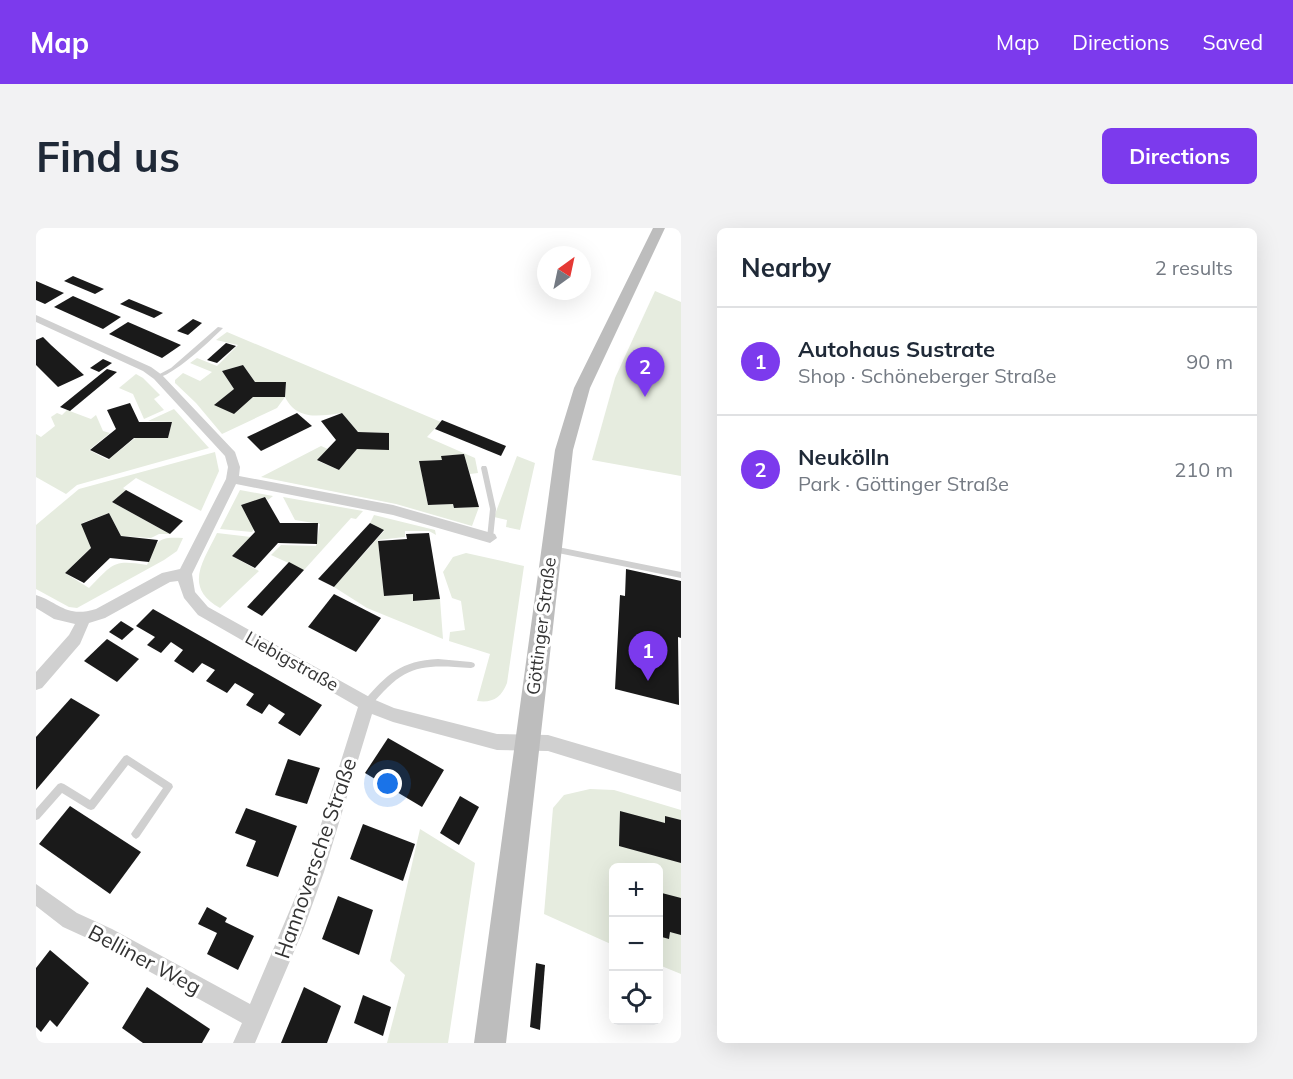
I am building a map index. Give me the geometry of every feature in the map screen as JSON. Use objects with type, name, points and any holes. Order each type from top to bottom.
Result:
[{"type":"street","name":"Göttinger Straße","points":[[490,1043],[564,450],[572,419],[595,360],[659,228]]},
{"type":"street","points":[[36,318],[147,369],[158,377],[231,455],[234,467],[232,479],[185,574],[167,577],[100,614],[84,620],[59,615],[36,601]]},
{"type":"street","points":[[232,479],[393,510],[490,538]]},
{"type":"street","name":"Liebigstraße","points":[[185,574],[185,587],[190,598],[203,611],[367,704],[393,715],[497,742],[548,743],[681,783]]},
{"type":"street","points":[[36,683],[75,639],[84,620]]},
{"type":"street","name":"Hannoversche Straße","points":[[244,1043],[256,1019],[315,872],[367,704]]},
{"type":"street","name":"Belliner Weg","points":[[36,894],[70,920],[105,936],[256,1019]]},
{"type":"lane","points":[[158,377],[173,369],[220,328]]},
{"type":"lane","points":[[484,468],[493,509],[490,538]]},
{"type":"lane","points":[[551,549],[681,575]]},
{"type":"lane","points":[[367,704],[379,687],[410,667],[431,661],[471,665]]},
{"type":"lane","points":[[36,816],[61,787],[91,806],[127,759],[168,787],[136,834]]},
{"type":"shaded area","points":[[655,291],[681,302],[681,476],[592,460],[615,378]]},
{"type":"shaded area","points":[[227,332],[441,422],[427,437],[475,458],[478,473],[470,474],[464,454],[442,456],[442,460],[419,461],[428,505],[453,504],[454,508],[479,507],[472,526],[396,504],[261,477],[321,446],[328,449],[318,461],[339,470],[357,449],[389,449],[389,433],[358,432],[342,413],[317,416],[303,413],[290,405],[285,397],[277,408],[222,434],[196,403],[175,383],[175,380],[183,373],[200,381],[212,372],[190,363],[197,358],[217,366],[238,345],[216,340]],"holes":[[[243,365],[255,382],[286,382],[285,397],[253,397],[234,414],[215,404],[234,389],[222,371]]]},
{"type":"shaded area","points":[[136,374],[160,395],[154,399],[164,410],[144,419],[133,394],[119,388]]},
{"type":"shaded area","points":[[174,409],[209,448],[77,485],[66,494],[36,477],[36,434],[41,437],[55,426],[51,417],[57,413],[62,415],[67,410],[91,419],[96,415],[103,431],[110,433],[89,450],[108,460],[135,438],[168,438],[172,422],[148,421]]},
{"type":"shaded area","points":[[215,452],[219,471],[201,511],[136,478],[123,488],[126,490],[112,502],[170,534],[159,534],[151,538],[121,536],[109,513],[82,523],[91,548],[65,573],[89,588],[114,565],[127,563],[147,565],[155,546],[162,540],[183,538],[177,551],[77,608],[69,607],[36,589],[36,525],[79,489]]},
{"type":"shaded area","points":[[517,456],[535,463],[520,530],[506,527],[507,520],[494,517]]},
{"type":"shaded area","points":[[240,490],[273,496],[268,500],[265,497],[241,505],[254,529],[252,532],[220,529]]},
{"type":"shaded area","points":[[283,497],[363,511],[356,519],[351,518],[304,570],[271,555],[281,545],[316,546],[320,524],[295,520]]},
{"type":"shaded area","points":[[374,515],[435,530],[436,535],[429,531],[405,531],[405,537],[378,540],[384,596],[413,594],[414,601],[440,599],[443,639],[367,608],[334,587],[384,531],[370,523]]},
{"type":"shaded area","points":[[217,533],[251,537],[232,556],[259,571],[220,608],[202,592],[199,583],[202,564]]},
{"type":"shaded area","points":[[466,553],[524,566],[507,683],[499,696],[488,701],[477,701],[490,654],[449,641],[450,632],[465,630],[461,601],[452,598],[443,572],[453,557]]},
{"type":"shaded area","points":[[590,789],[614,790],[681,810],[681,974],[663,967],[663,863],[609,863],[609,943],[544,914],[553,808],[564,795]]},
{"type":"shaded area","points":[[420,829],[475,863],[448,1043],[387,1043],[405,975],[390,961]]},
{"type":"building","points":[[73,276],[104,289],[95,294],[64,281]]},
{"type":"building","points":[[36,281],[64,293],[45,304],[36,300]]},
{"type":"building","points":[[73,296],[121,317],[103,329],[54,307]]},
{"type":"building","points":[[129,299],[163,313],[154,318],[120,304]]},
{"type":"building","points":[[193,319],[202,323],[188,335],[177,331]]},
{"type":"building","points":[[128,322],[181,345],[162,358],[109,334]]},
{"type":"building","points":[[43,337],[84,375],[58,387],[36,365],[36,340]]},
{"type":"building","points":[[226,343],[236,346],[217,363],[207,360]]},
{"type":"building","points":[[103,359],[112,363],[99,372],[90,368]]},
{"type":"building","points":[[243,365],[255,382],[286,382],[285,397],[253,397],[234,414],[214,405],[234,389],[222,371]]},
{"type":"building","points":[[107,369],[117,372],[70,411],[60,407]]},
{"type":"building","points":[[130,403],[139,422],[172,422],[168,438],[134,438],[109,459],[90,450],[116,429],[107,410]]},
{"type":"building","points":[[297,413],[312,426],[261,451],[247,437]]},
{"type":"building","points":[[342,413],[358,432],[389,433],[389,450],[357,449],[339,470],[317,460],[336,440],[321,421]]},
{"type":"building","points":[[442,420],[506,446],[501,456],[435,429]]},
{"type":"building","points":[[464,454],[479,507],[454,508],[453,504],[428,505],[419,461],[442,460],[441,456]]},
{"type":"building","points":[[126,490],[183,521],[170,534],[112,502]]},
{"type":"building","points":[[265,497],[280,523],[318,523],[317,544],[278,543],[255,568],[232,556],[255,532],[241,505]]},
{"type":"building","points":[[109,513],[121,536],[158,540],[149,562],[110,558],[84,583],[65,573],[91,548],[81,524]]},
{"type":"building","points":[[370,523],[384,530],[334,587],[318,579]]},
{"type":"building","points":[[429,533],[440,599],[413,601],[413,594],[384,596],[378,541],[407,539],[406,534]]},
{"type":"building","points":[[289,562],[304,570],[262,616],[247,607]]},
{"type":"building","points":[[626,569],[681,581],[681,638],[678,637],[679,705],[615,689],[620,595],[625,596]]},
{"type":"building","points":[[334,594],[381,618],[356,652],[308,627]]},
{"type":"building","points":[[153,609],[322,705],[300,736],[278,723],[285,714],[269,704],[262,714],[246,705],[254,694],[235,683],[227,693],[206,681],[215,670],[202,663],[193,673],[174,661],[183,650],[171,642],[161,653],[147,645],[155,637],[136,626]]},
{"type":"building","points":[[121,621],[134,629],[122,640],[109,632]]},
{"type":"building","points":[[107,639],[139,659],[117,682],[84,661]]},
{"type":"building","points":[[71,698],[100,715],[36,790],[36,737]]},
{"type":"building","points":[[388,738],[444,770],[422,807],[365,773]]},
{"type":"building","points":[[288,759],[320,768],[307,804],[275,795]]},
{"type":"building","points":[[460,796],[479,807],[459,845],[440,833]]},
{"type":"building","points":[[70,806],[141,852],[110,894],[39,844]]},
{"type":"building","points":[[246,808],[297,826],[278,877],[246,866],[256,841],[235,833]]},
{"type":"building","points":[[620,811],[665,823],[665,816],[681,820],[681,863],[619,846]]},
{"type":"building","points":[[363,824],[415,844],[403,881],[350,859]]},
{"type":"building","points":[[663,893],[681,898],[681,935],[670,932],[669,939],[663,937]]},
{"type":"building","points":[[338,896],[373,910],[359,955],[322,939]]},
{"type":"building","points":[[207,907],[227,918],[225,922],[254,936],[238,970],[207,954],[217,933],[198,924]]},
{"type":"building","points":[[50,950],[89,983],[57,1027],[50,1020],[41,1032],[36,1027],[36,968]]},
{"type":"building","points":[[536,963],[545,965],[540,1030],[530,1027]]},
{"type":"building","points":[[147,987],[210,1029],[202,1043],[143,1043],[122,1028]]},
{"type":"building","points":[[304,987],[341,1006],[327,1043],[281,1043]]},
{"type":"building","points":[[363,995],[391,1007],[383,1036],[354,1023]]},
{"type":"place","name":"Neukölln","points":[[645,397]]},
{"type":"place","name":"Autohaus Sustrate","points":[[648,681]]}]
